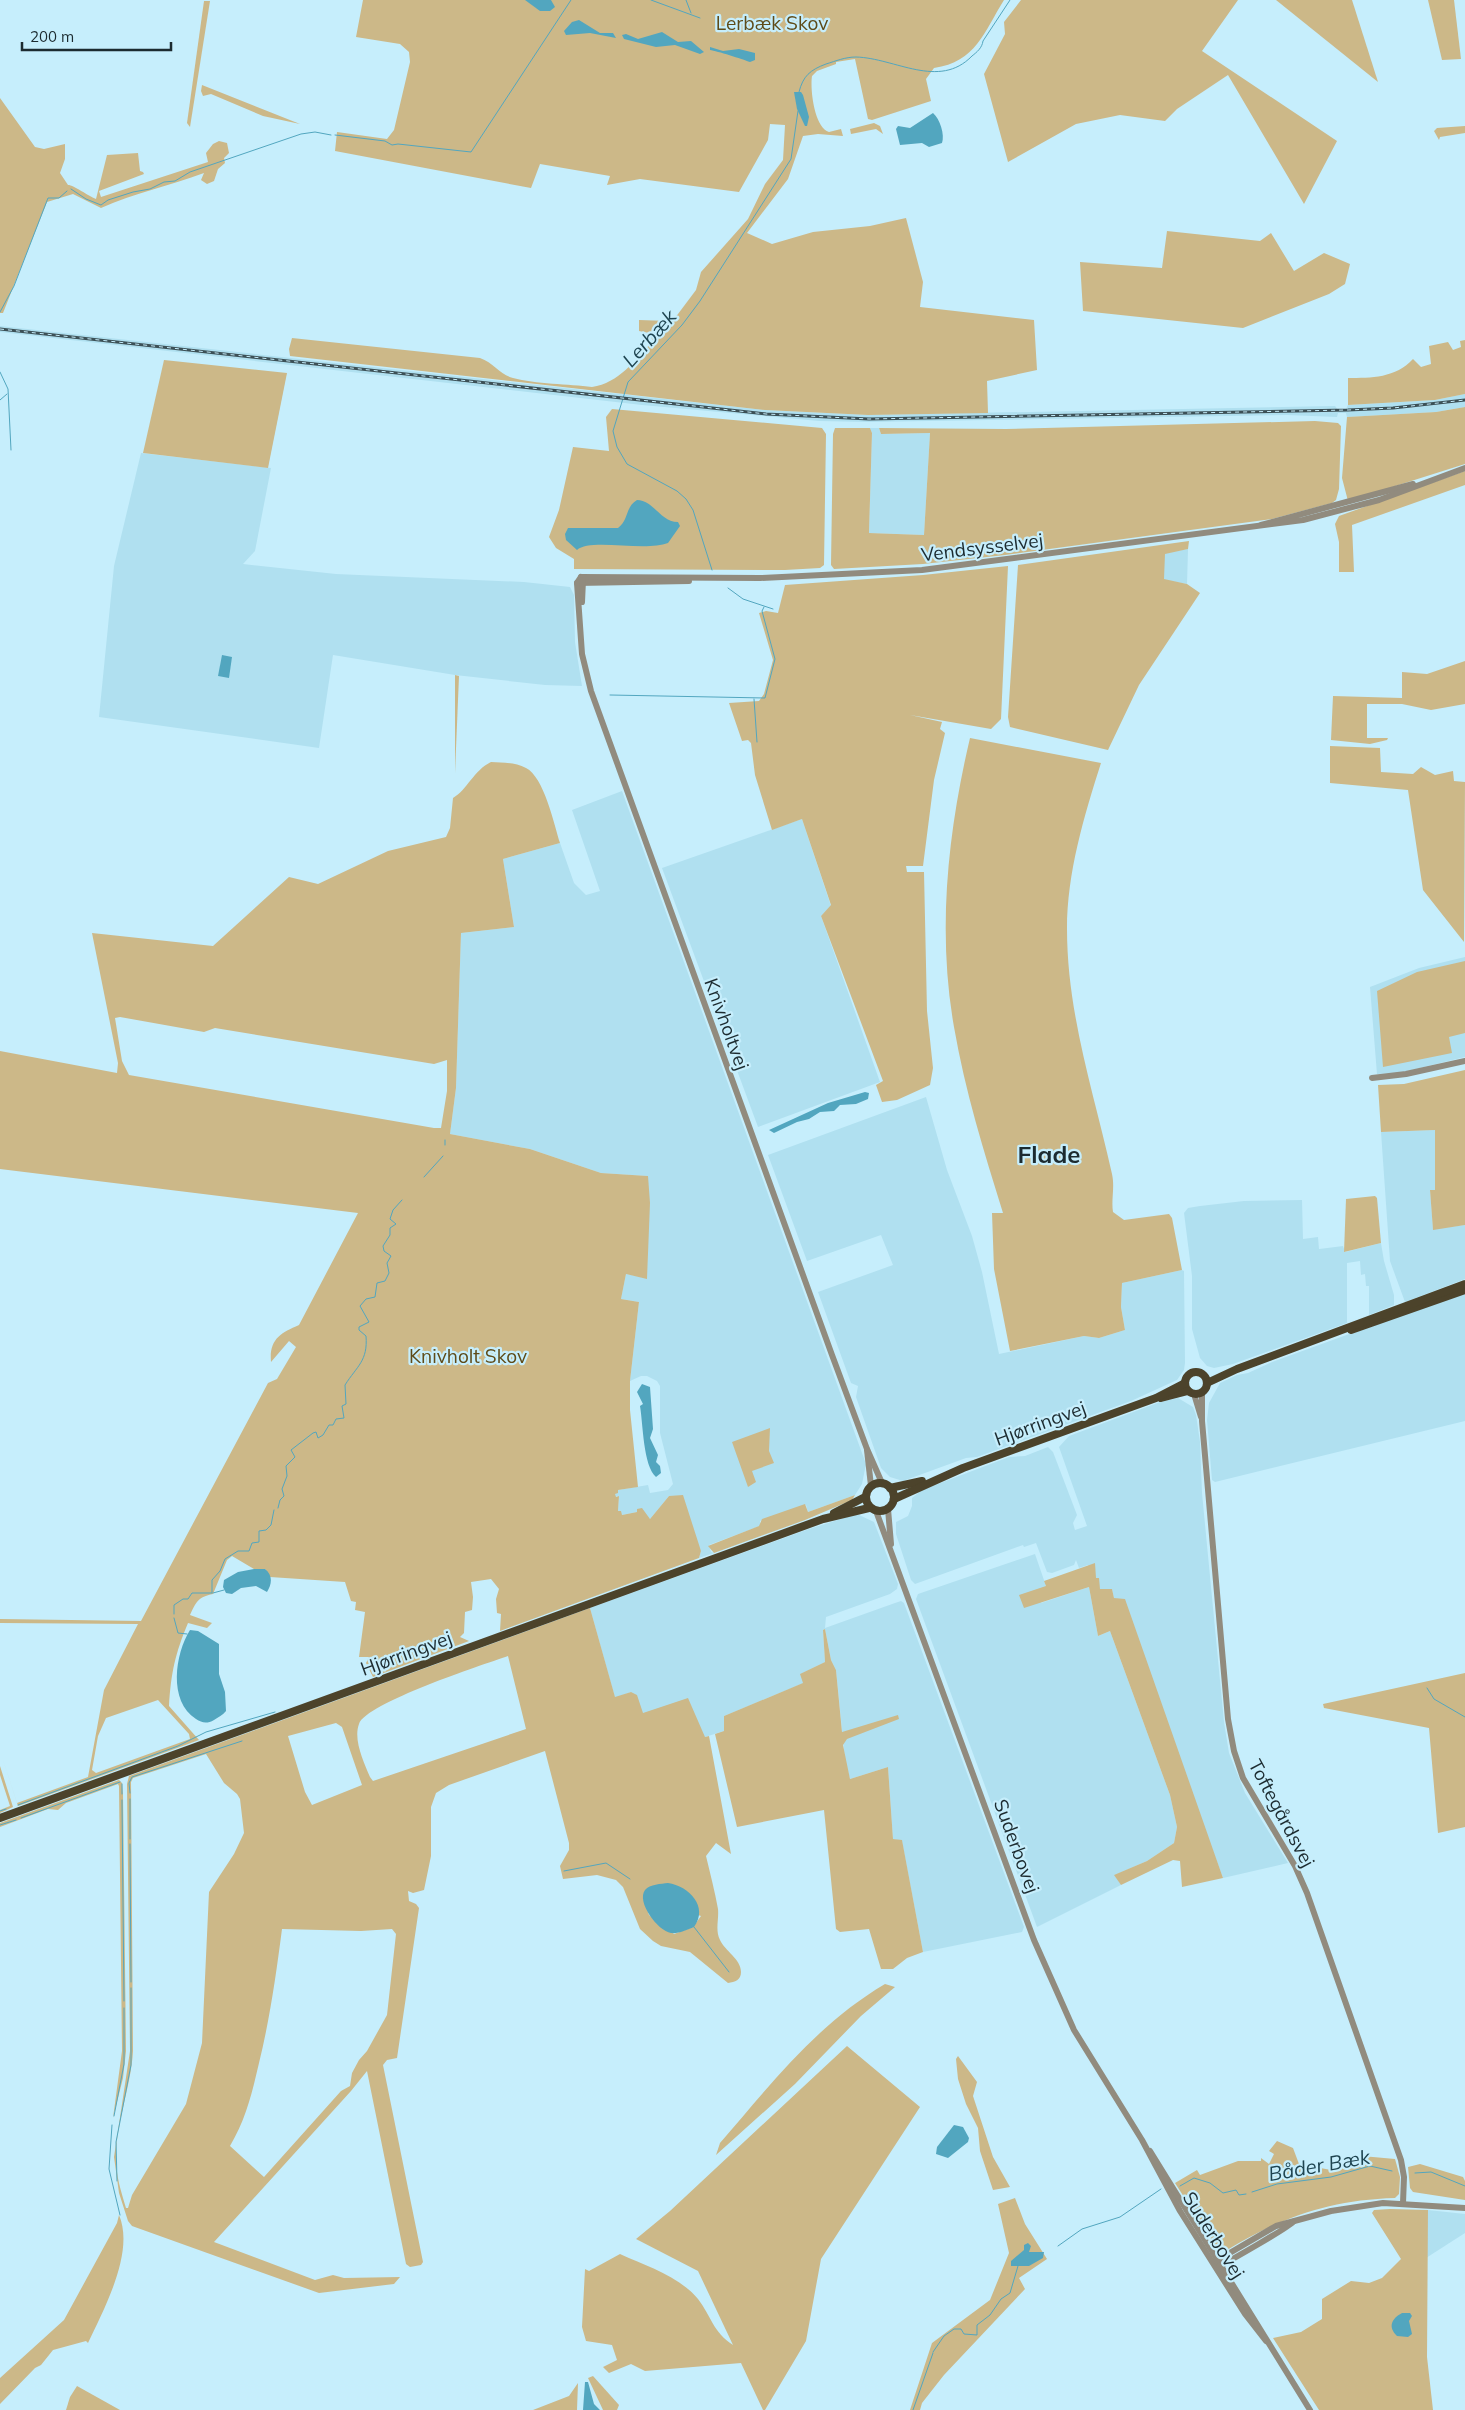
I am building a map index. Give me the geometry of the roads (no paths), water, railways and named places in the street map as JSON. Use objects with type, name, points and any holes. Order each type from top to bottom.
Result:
[{"type":"main road","points":[[1185,1383],[1195,1392],[1206,1379],[1465,1284]]},
{"type":"main road","points":[[1330,1335],[1336,1336],[1465,1290]]},
{"type":"main road","name":"Hjørringvej","points":[[894,1499],[936,1478],[1156,1398],[1185,1383],[1191,1373],[1198,1372],[1206,1379]]},
{"type":"main road","name":"Hjørringvej","points":[[1156,1398],[1195,1392]]},
{"type":"main road","name":"Hjørringvej","points":[[890,1488],[936,1478]]},
{"type":"main road","points":[[882,1483],[890,1488],[894,1499],[888,1509],[873,1509],[865,1497],[871,1486],[882,1483]]},
{"type":"main road","name":"Hjørringvej","points":[[0,1818],[824,1518],[865,1497]]},
{"type":"main road","name":"Hjørringvej","points":[[824,1518],[873,1509]]},
{"type":"street","name":"Vendsysselvej","points":[[581,581],[710,579],[922,570],[1257,526],[1269,526],[1323,516],[1379,500],[1465,468]]},
{"type":"street","name":"Knivholtvej","points":[[581,581],[582,654],[597,710],[867,1449],[882,1483]]},
{"type":"street","points":[[1372,1078],[1406,1074],[1465,1061]]},
{"type":"street","name":"Toftegårdsvej","points":[[1195,1392],[1202,1421],[1228,1719],[1234,1751],[1243,1778],[1295,1866],[1307,1892],[1401,2160],[1404,2177],[1403,2203]]},
{"type":"street","name":"Knivholtvej","points":[[867,1449],[871,1486]]},
{"type":"street","name":"Suderbovej","points":[[873,1509],[891,1550],[1034,1940],[1057,1995],[1074,2030],[1142,2140],[1176,2203],[1218,2264],[1310,2410]]},
{"type":"street","name":"Suderbovej","points":[[888,1509],[891,1550]]},
{"type":"street","points":[[1218,2264],[1294,2222],[1357,2206],[1403,2203],[1465,2208]]},
{"type":"waterway","points":[[335,135],[385,141],[392,145],[398,144],[471,152],[571,0]]},
{"type":"waterway","points":[[651,0],[700,18]]},
{"type":"waterway","points":[[686,0],[691,13]]},
{"type":"waterway","name":"Lerbæk","points":[[799,92],[805,78],[811,71],[841,59],[856,57],[871,59],[931,72],[945,71],[959,66],[979,50],[1010,0]]},
{"type":"waterway","name":"Lerbæk","points":[[712,570],[693,510],[686,499],[677,491],[627,464],[617,447],[613,431],[628,382],[682,325],[700,301],[791,159],[798,111]]},
{"type":"waterway","points":[[71,189],[86,199],[101,205],[108,200],[150,189],[164,182],[175,181],[190,172],[301,134],[315,132],[331,135]]},
{"type":"waterway","points":[[0,312],[14,286],[48,198],[59,198],[67,191]]},
{"type":"waterway","points":[[0,372],[8,389],[11,450]]},
{"type":"waterway","points":[[0,400],[7,394]]},
{"type":"waterway","points":[[728,588],[743,599],[773,609]]},
{"type":"waterway","points":[[610,695],[765,698],[775,659],[762,611],[764,607]]},
{"type":"waterway","points":[[754,699],[757,742]]},
{"type":"waterway","points":[[445,1140],[445,1145]]},
{"type":"waterway","points":[[424,1177],[443,1156]]},
{"type":"waterway","points":[[278,1508],[280,1500],[284,1496],[282,1489],[287,1476],[286,1466],[295,1457],[291,1450],[313,1433],[316,1432],[318,1438],[323,1435],[329,1425],[333,1425],[336,1419],[344,1418],[342,1406],[346,1404],[345,1385],[361,1363],[365,1352],[366,1336],[359,1330],[359,1327],[369,1322],[360,1306],[366,1299],[375,1297],[377,1283],[385,1281],[389,1273],[387,1263],[391,1256],[384,1251],[383,1246],[390,1235],[390,1228],[396,1224],[390,1219],[393,1210],[402,1200]]},
{"type":"waterway","points":[[174,1614],[174,1605],[183,1599],[188,1599],[192,1593],[212,1593],[212,1580],[220,1571],[225,1559],[238,1551],[249,1551],[252,1543],[259,1542],[259,1531],[266,1530],[271,1525],[274,1510]]},
{"type":"waterway","points":[[213,1593],[224,1590]]},
{"type":"waterway","points":[[174,1618],[178,1633],[187,1634]]},
{"type":"waterway","points":[[1427,1688],[1434,1699],[1465,1717]]},
{"type":"waterway","points":[[18,1805],[178,1746],[206,1732],[275,1712]]},
{"type":"waterway","points":[[130,1793],[129,1783],[132,1777],[242,1741]]},
{"type":"waterway","points":[[21,1818],[120,1782]]},
{"type":"waterway","points":[[122,1784],[122,1794]]},
{"type":"waterway","points":[[130,1799],[130,1839]]},
{"type":"waterway","points":[[122,1800],[124,2001]]},
{"type":"waterway","points":[[0,1811],[6,1809]]},
{"type":"waterway","points":[[0,1825],[16,1820]]},
{"type":"waterway","points":[[130,1844],[131,1982]]},
{"type":"waterway","points":[[564,1871],[606,1863],[630,1879]]},
{"type":"waterway","points":[[694,1927],[729,1972]]},
{"type":"waterway","points":[[117,2181],[116,2142],[131,2065],[131,1988]]},
{"type":"waterway","points":[[114,2116],[124,2064],[124,2008]]},
{"type":"waterway","points":[[112,2125],[109,2169],[120,2215]]},
{"type":"waterway","name":"Båder Bæk","points":[[1252,2192],[1277,2184],[1331,2177],[1370,2166],[1392,2171]]},
{"type":"waterway","name":"Båder Bæk","points":[[1415,2173],[1431,2172],[1465,2186]]},
{"type":"waterway","name":"Båder Bæk","points":[[1180,2186],[1194,2178],[1210,2183],[1223,2193],[1236,2190],[1239,2195],[1246,2194]]},
{"type":"waterway","name":"Båder Bæk","points":[[1058,2246],[1082,2229],[1120,2217],[1161,2189]]},
{"type":"waterway","name":"Båder Bæk","points":[[933,2352],[944,2336],[954,2329],[961,2329],[964,2334],[977,2335],[977,2325],[990,2315],[1001,2299],[1010,2293],[1018,2266]]},
{"type":"waterway","name":"Båder Bæk","points":[[913,2410],[933,2353]]},
{"type":"railway","points":[[0,329],[766,414],[869,419],[1348,410],[1393,408],[1465,400]]},
{"type":"district","name":"Flade","points":[[1049,1154]]},
{"type":"park label","name":"Lerbæk Skov","points":[[772,23]]},
{"type":"park label","name":"Knivholt Skov","points":[[468,1356]]}]
